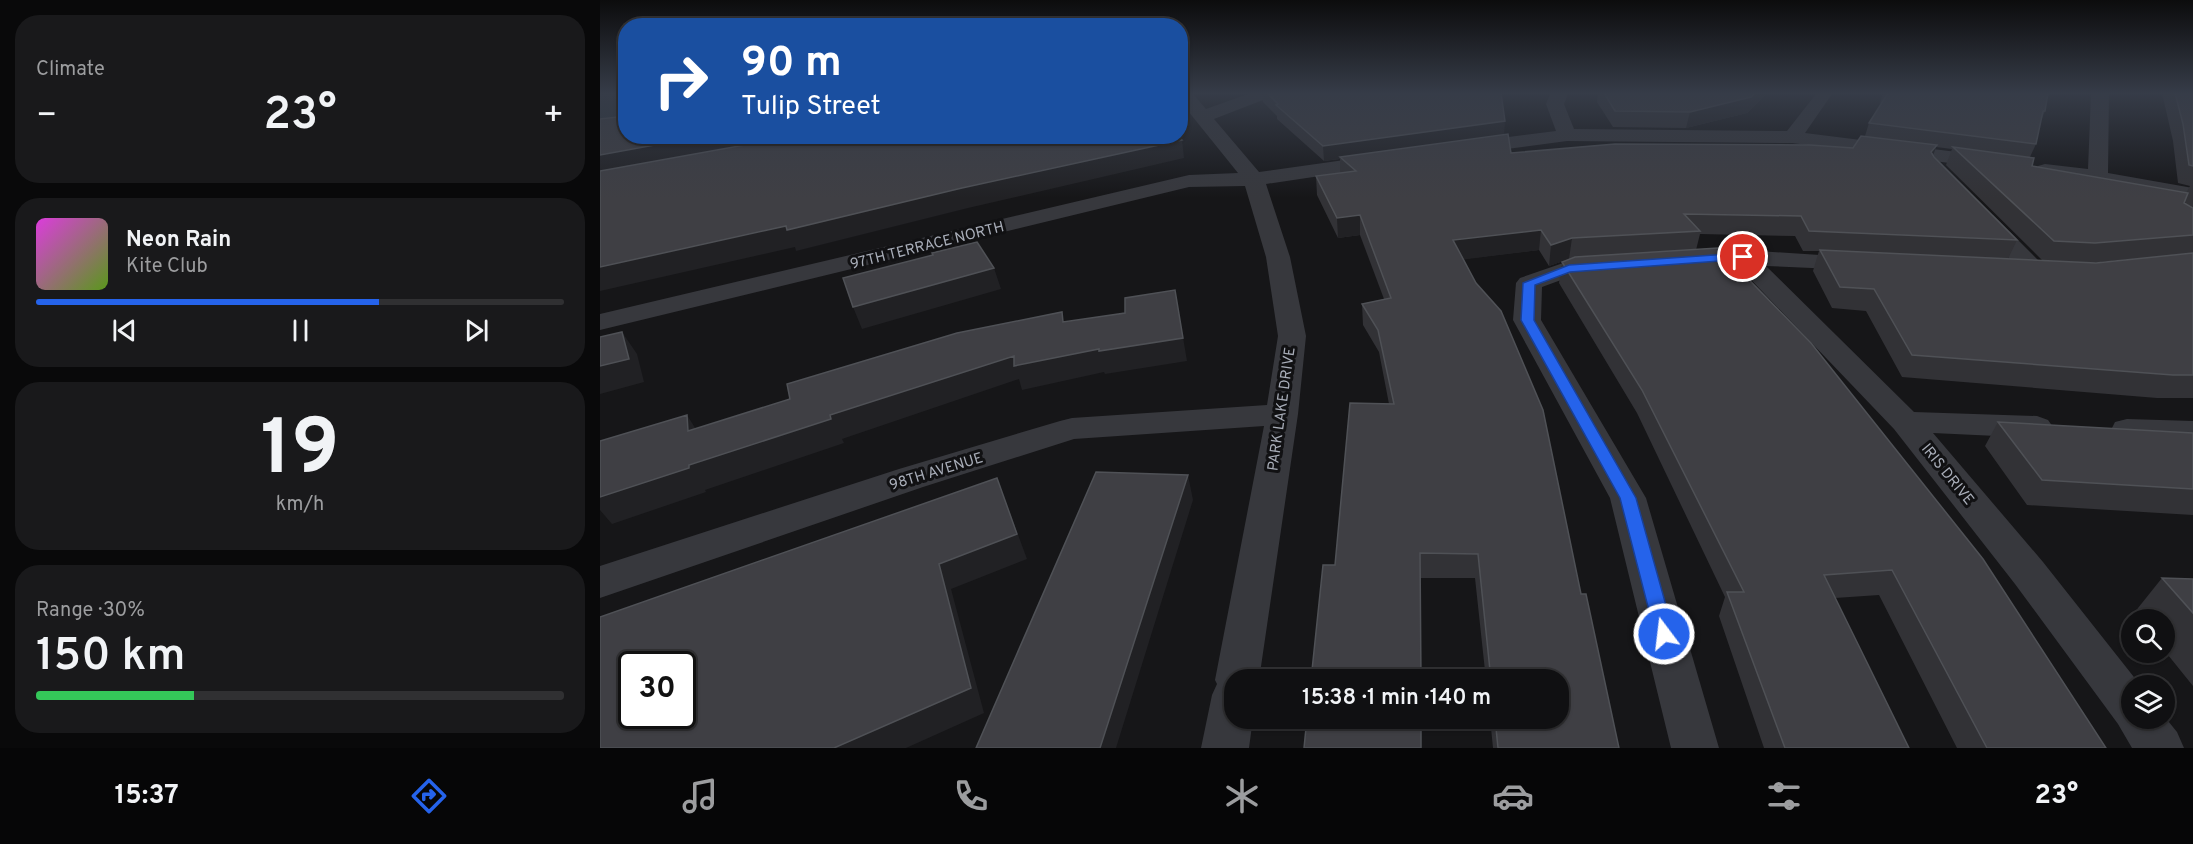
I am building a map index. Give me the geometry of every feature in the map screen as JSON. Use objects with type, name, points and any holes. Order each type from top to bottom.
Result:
[{"type":"street","name":"PARK LAKE DRIVE","points":[[1215,129],[1254,178],[1278,257],[1292,336],[1282,414],[1239,669]]},
{"type":"street","points":[[1565,129],[1567,135]]},
{"type":"street","points":[[1792,137],[1798,129]]},
{"type":"street","points":[[2098,177],[2099,129]]},
{"type":"street","points":[[1451,151],[1567,135],[1792,137],[2004,164]]},
{"type":"street","name":"97TH TERRACE NORTH","points":[[600,322],[1189,181],[1254,178],[1405,157]]},
{"type":"street","points":[[2028,167],[2098,177],[2193,195]]},
{"type":"street","points":[[1969,204],[2050,273],[2000,270]]},
{"type":"street","points":[[1662,262],[1743,257],[1883,264]]},
{"type":"street","name":"IRIS DRIVE","points":[[1743,257],[1905,422],[2029,573],[2121,695]]},
{"type":"street","points":[[1627,265],[1569,268],[1529,283],[1527,320],[1628,498],[1695,748]]},
{"type":"street","name":"98TH AVENUE","points":[[600,582],[911,478],[1072,429],[1282,414]]},
{"type":"street","points":[[1905,422],[2066,428]]},
{"type":"street","points":[[2100,429],[2193,432]]},
{"type":"street","points":[[1226,748],[1229,729]]},
{"type":"street","points":[[2146,729],[2160,748]]},
{"type":"building","points":[[600,129],[618,129],[618,144],[660,144],[600,155]]},
{"type":"building","points":[[1303,129],[1447,129],[1323,146]]},
{"type":"building","points":[[1916,129],[2039,129],[2036,144]]},
{"type":"building","points":[[2184,129],[2193,129],[2193,166],[2189,165]]},
{"type":"building","points":[[1508,134],[1511,153],[1615,144],[1810,145],[1853,148],[1861,136],[1937,145],[1931,152],[1934,157],[2017,240],[1809,231],[1801,216],[1684,214],[1700,231],[1572,238],[1551,245],[1541,230],[1453,240],[1476,283],[1501,311],[1543,410],[1581,594],[1586,594],[1619,748],[1498,748],[1496,729],[1569,729],[1569,669],[1490,669],[1478,554],[1420,553],[1421,669],[1312,669],[1323,565],[1335,565],[1350,403],[1394,404],[1378,330],[1362,304],[1391,298],[1360,215],[1337,218],[1316,176],[1356,171],[1340,157]]},
{"type":"building","points":[[750,144],[1164,144],[962,188],[787,230],[786,226],[600,267],[600,171]]},
{"type":"building","points":[[1953,147],[2034,158],[2032,166],[2188,193],[2184,203],[2193,208],[2193,235],[2095,243],[2054,241]]},
{"type":"building","points":[[977,242],[994,268],[853,307],[843,278]]},
{"type":"building","points":[[1718,248],[1811,343],[1983,559],[2106,748],[1987,748],[1892,570],[1824,575],[1909,748],[1785,748],[1727,592],[1744,592],[1642,390],[1562,262],[1575,257]]},
{"type":"building","points":[[1820,250],[2096,263],[2193,253],[2193,375],[1912,355],[1874,289],[1840,287]]},
{"type":"building","points":[[1175,290],[1183,338],[1099,351],[1099,349],[1014,366],[1014,356],[830,415],[831,419],[689,465],[689,468],[600,497],[600,441],[687,415],[688,431],[790,399],[787,384],[957,333],[1062,312],[1063,322],[1125,313],[1125,298]]},
{"type":"building","points":[[622,332],[629,359],[600,366],[600,337]]},
{"type":"building","points":[[1998,422],[2193,433],[2193,489],[2042,480]]},
{"type":"building","points":[[1096,472],[1188,475],[1100,748],[976,748]]},
{"type":"building","points":[[997,478],[1017,534],[939,564],[971,688],[834,748],[600,748],[600,617]]},
{"type":"building","points":[[2162,578],[2193,579],[2193,613]]},
{"type":"building","points":[[1306,729],[1421,729],[1421,748],[1304,748]]},
{"type":"route","points":[[1664,634],[1628,498],[1527,320],[1529,283],[1569,268],[1743,257]]}]
